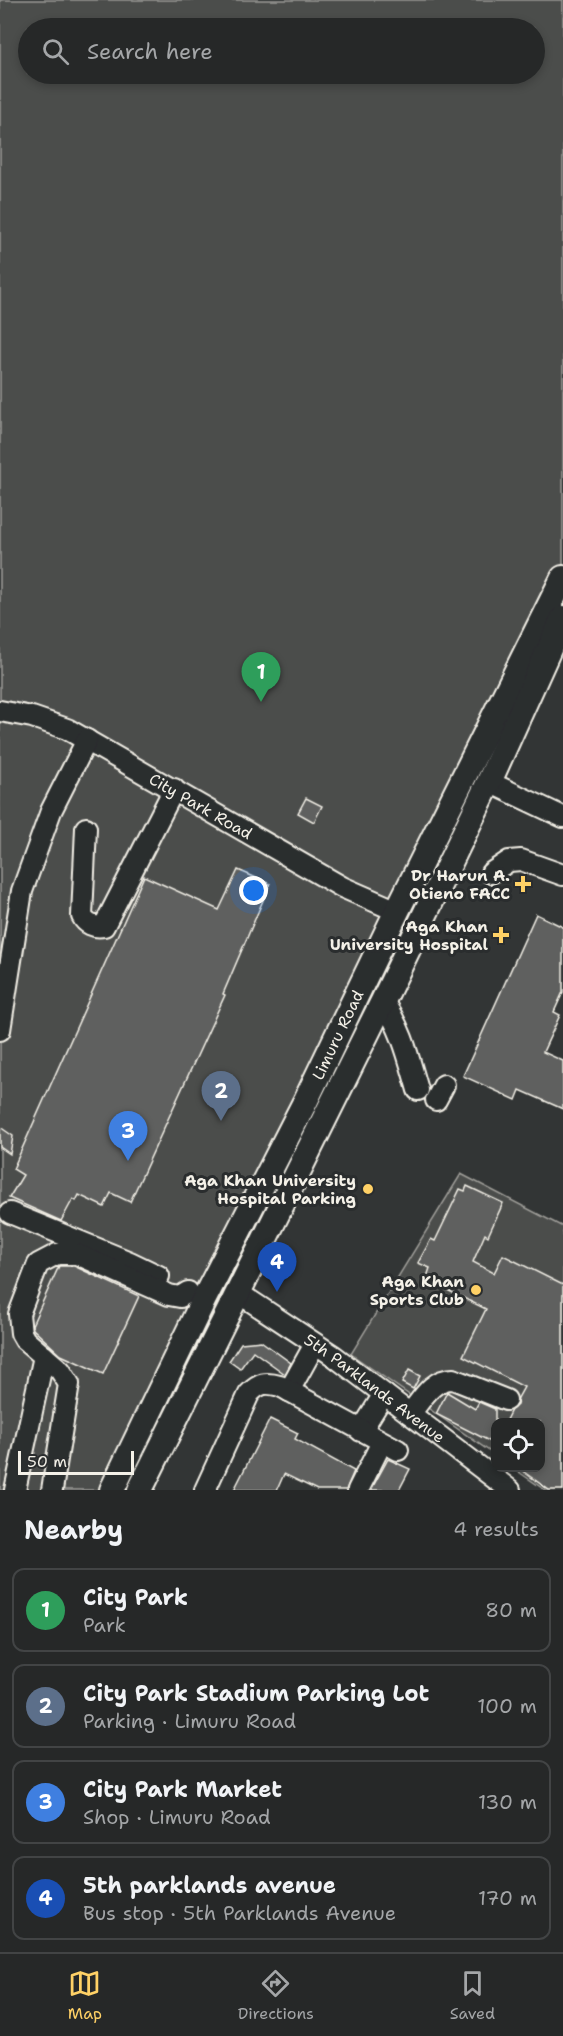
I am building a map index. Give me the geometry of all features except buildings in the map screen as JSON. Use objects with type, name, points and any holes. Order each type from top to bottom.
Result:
[{"type":"main road","name":"Limuru Road","points":[[140,1490],[383,1001],[563,578]]},
{"type":"main road","name":"Limuru Road","points":[[112,1490],[196,1295],[306,1100],[397,911],[478,776],[563,618]]},
{"type":"street","name":"City Park Road","points":[[0,711],[32,717],[67,729],[342,887],[397,911]]},
{"type":"street","points":[[0,1030],[22,891],[51,811],[87,740]]},
{"type":"street","points":[[478,776],[563,817]]},
{"type":"street","points":[[86,828],[82,916],[85,922],[101,927],[104,926],[174,789]]},
{"type":"street","points":[[491,873],[509,861],[520,860],[563,875]]},
{"type":"street","points":[[383,1001],[397,1022],[404,1039],[417,1090]]},
{"type":"street","points":[[10,1213],[130,1262],[196,1295]]},
{"type":"street","points":[[52,1490],[69,1384],[60,1370],[25,1340],[21,1333],[19,1314],[38,1264],[57,1254],[77,1254],[169,1295],[180,1297],[196,1295]]},
{"type":"street","name":"5th Parklands Avenue","points":[[237,1292],[384,1394],[510,1490]]},
{"type":"street","points":[[289,1391],[315,1344]]},
{"type":"street","points":[[15,1490],[44,1356]]},
{"type":"street","points":[[410,1414],[431,1388],[444,1379],[453,1379],[506,1400]]},
{"type":"street","points":[[205,1490],[249,1394],[255,1386],[263,1383],[280,1386],[390,1446],[358,1490]]},
{"type":"street","points":[[361,1431],[384,1394]]},
{"type":"shaded area","points":[[0,0],[563,0],[563,619],[135,1490],[0,1490]]},
{"type":"shaded area","name":"Aga Khan Sports Club","points":[[461,1174],[563,1227],[563,1490],[545,1490],[519,1472],[545,1472],[545,1418],[491,1418],[491,1452],[351,1354]]},
{"type":"place","name":"City Park","points":[[261,702]]},
{"type":"place","name":"Dr Harun A. Otieno FACC","points":[[523,884]]},
{"type":"place","name":"Aga Khan University Hospital","points":[[501,935]]},
{"type":"place","name":"City Park Stadium Parking Lot","points":[[221,1121]]},
{"type":"place","name":"City Park Market","points":[[128,1161]]},
{"type":"place","name":"Aga Khan University Hospital Parking","points":[[368,1189]]},
{"type":"place","name":"Aga Khan Sports Club","points":[[476,1290]]},
{"type":"place","name":"5th parklands avenue","points":[[277,1292]]}]
